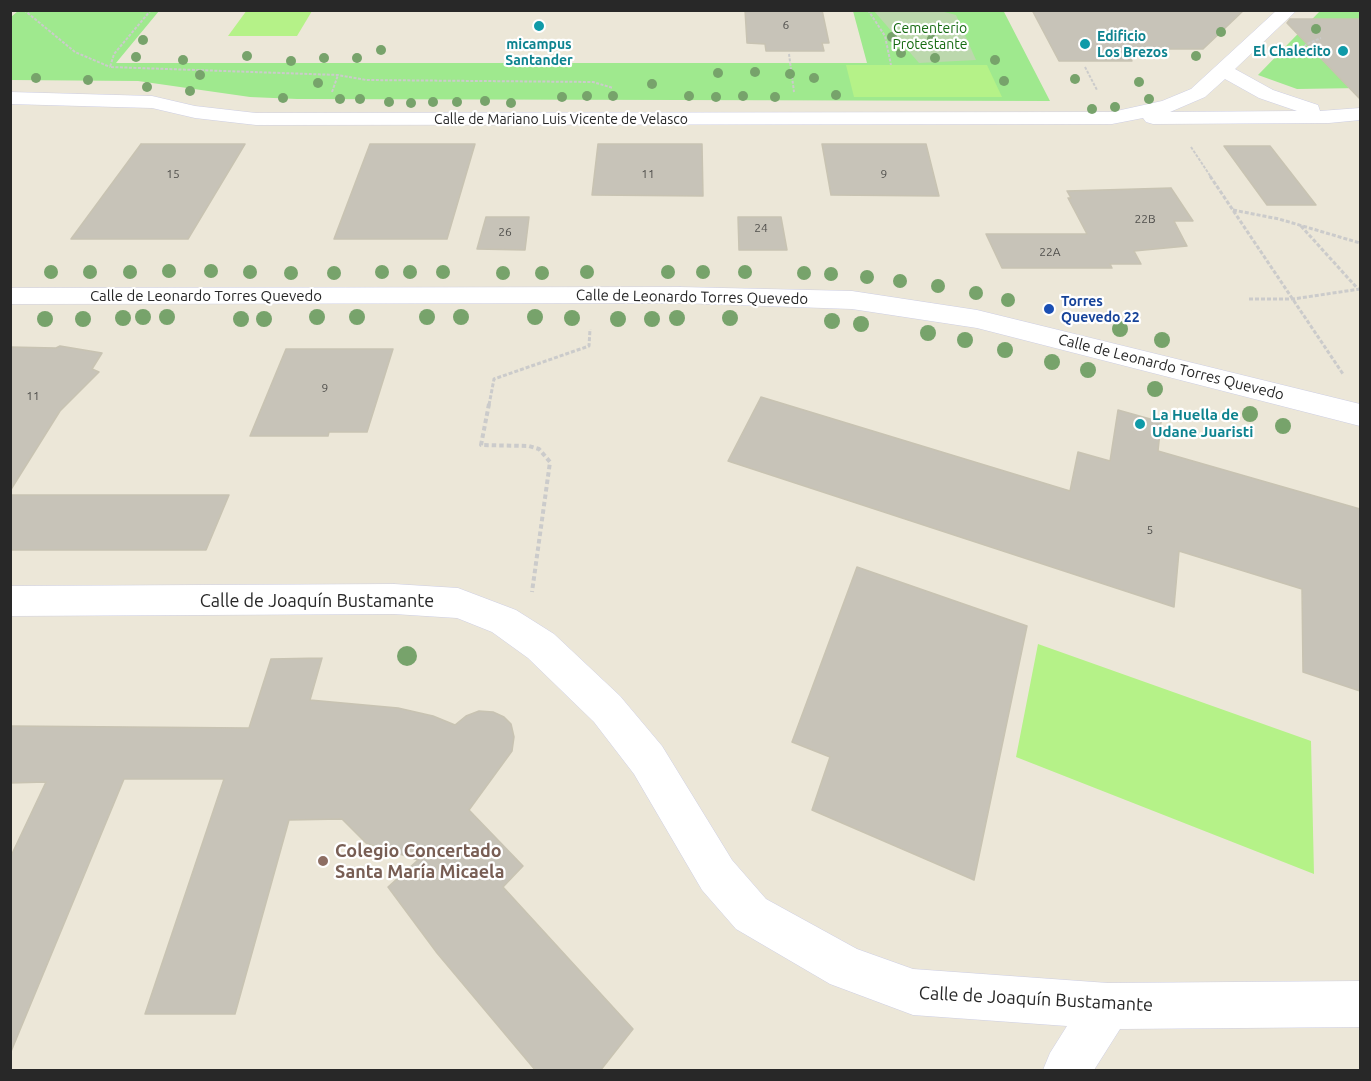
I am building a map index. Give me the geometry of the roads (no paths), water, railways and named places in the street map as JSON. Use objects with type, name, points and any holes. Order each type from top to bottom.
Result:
[{"type":"street","name":"Calle de Mariano Luis Vicente de Velasco","points":[[1113,118],[1146,112],[1198,93],[1288,10]]},
{"type":"street","name":"Calle de Mariano Luis Vicente de Velasco","points":[[1223,70],[1266,94],[1314,110],[1357,114]]},
{"type":"street","points":[[1225,118],[1266,94]]},
{"type":"street","name":"Calle de Mariano Luis Vicente de Velasco","points":[[10,98],[152,102],[195,112],[256,118],[1225,118],[1329,117],[1357,114]]},
{"type":"street","name":"Calle de Leonardo Torres Quevedo","points":[[10,296],[680,295],[852,300],[976,319],[1360,415]]},
{"type":"street","name":"Calle de Joaquín Bustamante","points":[[10,601],[394,599],[458,603],[504,621],[541,646],[607,709],[648,760],[717,875],[751,914],[846,968],[913,992],[1108,1006],[1360,1004]]},
{"type":"street","points":[[1067,1071],[1108,1006]]},
{"type":"place","name":"micampus Santander","points":[[539,26]]},
{"type":"place","name":"Edificio Los Brezos","points":[[1085,44]]},
{"type":"place","name":"El Chalecito","points":[[1343,51]]},
{"type":"place","name":"Torres Quevedo 22","points":[[1049,309]]},
{"type":"place","name":"La Huella de Udane Juaristi","points":[[1140,424]]},
{"type":"place","name":"Colegio Concertado Santa María Micaela","points":[[323,861]]},
{"type":"park label","name":"Cementerio Protestante","points":[[930,36]]}]
